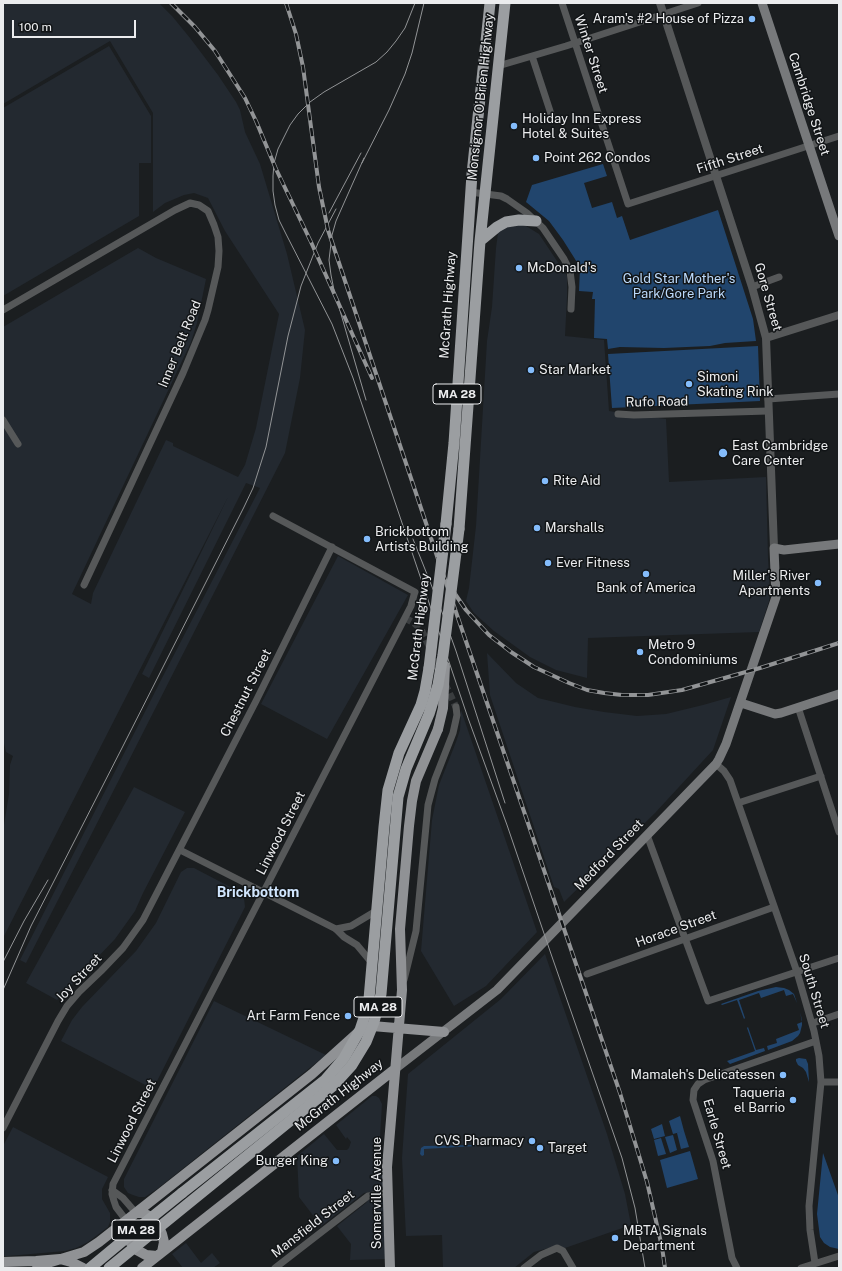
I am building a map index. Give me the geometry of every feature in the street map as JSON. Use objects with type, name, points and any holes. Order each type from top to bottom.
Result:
[{"type":"highway","name":"Monsignor O'Brien Highway","points":[[470,192],[490,3]]},
{"type":"highway","name":"Monsignor O'Brien Highway","points":[[485,194],[505,3]]},
{"type":"highway","name":"McGrath Highway","points":[[90,1268],[130,1234],[325,1080],[344,1058],[358,1033],[368,1005],[388,790],[400,753],[421,705],[426,690],[429,668],[454,443],[470,192]]},
{"type":"highway","name":"McGrath Highway","points":[[109,1268],[327,1092],[348,1070],[363,1048],[375,1018],[381,989],[399,792],[408,763],[425,725],[434,700],[441,670],[446,635],[459,529],[480,241],[485,194]]},
{"type":"highway","points":[[480,241],[496,227],[506,222],[520,220],[536,221]]},
{"type":"main road","name":"Cambridge Street","points":[[762,3],[839,236]]},
{"type":"main road","points":[[774,548],[784,550],[839,544]]},
{"type":"main road","name":"Gore Street","points":[[772,610],[776,597],[774,548]]},
{"type":"main road","name":"Medford Street","points":[[395,1069],[497,990],[716,764],[724,748],[741,702],[772,610]]},
{"type":"main road","name":"McGrath Highway","points":[[142,1268],[395,1069],[402,990],[400,929],[411,807],[416,781],[442,717],[446,635]]},
{"type":"main road","points":[[741,702],[775,714],[839,694]]},
{"type":"main road","points":[[358,1033],[361,1029],[369,1026],[444,1032]]},
{"type":"main road","name":"McGrath Highway","points":[[37,1268],[47,1263],[78,1254],[89,1249],[110,1234],[312,1074],[358,1033]]},
{"type":"main road","name":"Somerville Avenue","points":[[390,1268],[387,1167],[395,1069]]},
{"type":"main road","points":[[126,1220],[127,1235],[132,1246],[142,1254],[160,1254],[164,1242],[159,1226],[149,1216],[143,1213],[136,1213]]},
{"type":"main road","points":[[3,1262],[60,1259],[71,1262],[83,1268]]},
{"type":"street","name":"Winter Street","points":[[562,3],[628,204]]},
{"type":"street","name":"Gore Street","points":[[660,3],[752,287],[766,338],[774,548]]},
{"type":"street","points":[[498,66],[698,3]]},
{"type":"street","points":[[532,56],[551,114]]},
{"type":"street","name":"Fifth Street","points":[[628,204],[839,136]]},
{"type":"street","points":[[470,192],[501,196],[522,209],[536,221],[548,235],[570,271],[572,284],[571,309]]},
{"type":"street","name":"Inner Belt Road","points":[[3,310],[175,210],[190,203],[199,205],[208,212],[214,225],[220,251],[218,267],[205,320],[185,368],[84,585]]},
{"type":"street","points":[[752,287],[779,277]]},
{"type":"street","points":[[766,338],[839,315]]},
{"type":"street","points":[[768,399],[839,394]]},
{"type":"street","name":"Rufo Road","points":[[618,414],[634,416],[768,410]]},
{"type":"street","points":[[3,420],[18,444]]},
{"type":"street","points":[[273,516],[332,547]]},
{"type":"street","name":"Linwood Street","points":[[112,1190],[113,1184],[413,601],[415,592],[332,547]]},
{"type":"street","name":"Chestnut Street","points":[[180,850],[332,547]]},
{"type":"street","points":[[402,990],[416,931],[428,805],[435,779],[453,733],[457,715],[456,707]]},
{"type":"street","points":[[798,707],[839,832]]},
{"type":"street","name":"South Street","points":[[716,764],[727,776],[738,803],[797,972],[813,1023],[819,1056],[821,1082],[809,1206],[810,1230],[815,1263]]},
{"type":"street","points":[[738,803],[821,776]]},
{"type":"street","points":[[647,835],[708,1001],[839,958]]},
{"type":"street","points":[[180,850],[336,929],[344,937],[358,946],[372,963]]},
{"type":"street","name":"Joy Street","points":[[3,1128],[62,1014],[73,998],[109,963],[131,938],[143,920],[180,850]]},
{"type":"street","name":"Horace Street","points":[[587,974],[774,907]]},
{"type":"street","points":[[336,929],[351,926],[376,911]]},
{"type":"street","points":[[813,1023],[839,1014]]},
{"type":"street","name":"Earle Street","points":[[737,1268],[732,1258],[713,1160],[693,1100],[694,1090],[698,1084],[704,1080],[816,1041]]},
{"type":"street","points":[[821,1082],[839,1082]]},
{"type":"street","points":[[112,1190],[123,1198],[136,1213]]},
{"type":"street","points":[[112,1190],[116,1207],[126,1220]]},
{"type":"street","name":"Mansfield Street","points":[[275,1268],[368,1196],[388,1193]]},
{"type":"street","points":[[524,1268],[540,1255],[557,1248],[563,1250],[574,1268]]},
{"type":"street","points":[[801,1268],[839,1256]]},
{"type":"shaded area","points":[[3,3],[159,3],[172,16],[218,75],[240,110],[245,132],[260,164],[287,254],[305,330],[300,378],[285,453],[26,963],[20,960],[161,680],[260,488],[246,483],[149,678],[142,674],[228,497],[3,938],[3,831],[9,794],[10,765],[13,756],[6,752],[3,739],[3,327],[138,248],[156,258],[206,279],[197,323],[191,342],[72,594],[91,604],[93,593],[166,440],[173,443],[173,446],[238,477],[245,465],[256,428],[279,314],[225,231],[208,198],[194,193],[184,195],[165,203],[153,212],[153,113],[110,41],[3,104]]},
{"type":"shaded area","points":[[109,46],[151,116],[151,163],[139,163],[139,216],[3,296],[3,108]]},
{"type":"shaded area","points":[[500,218],[526,226],[539,234],[567,276],[565,336],[604,340],[609,411],[666,419],[669,482],[766,477],[770,594],[759,632],[588,638],[587,678],[556,670],[530,657],[494,631],[474,613],[466,601],[469,588],[476,526],[487,341],[492,307],[496,248]]},
{"type":"shaded area","points":[[338,556],[408,595],[327,739],[261,704]]},
{"type":"shaded area","points":[[487,653],[516,683],[538,698],[575,707],[637,716],[666,714],[731,697],[713,750],[655,813],[564,902],[559,889],[554,887],[490,695]]},
{"type":"shaded area","points":[[461,710],[537,932],[486,986],[454,1006],[421,951],[432,820],[439,785],[460,730]]},
{"type":"shaded area","points":[[134,787],[185,812],[135,911],[115,939],[57,1000],[26,983]]},
{"type":"shaded area","points":[[187,868],[194,868],[238,891],[244,898],[245,907],[153,1089],[61,1041],[72,1020],[82,1007],[136,951],[156,923],[181,872]]},
{"type":"shaded area","points":[[545,954],[607,1134],[625,1194],[631,1225],[565,1248],[556,1246],[534,1252],[514,1268],[443,1268],[442,1235],[406,1236],[402,1158],[408,1074],[501,999]]},
{"type":"shaded area","points":[[214,1001],[326,1055],[157,1189],[145,1197],[139,1197],[128,1193],[124,1187],[124,1179]]},
{"type":"shaded area","points":[[372,1096],[379,1098],[382,1104],[378,1170],[383,1170],[384,1187],[379,1191],[364,1193],[321,1226],[299,1197],[297,1156],[324,1134],[337,1150],[347,1150],[351,1142],[347,1137],[346,1139],[336,1125]]},
{"type":"shaded area","points":[[13,1127],[108,1177],[102,1189],[102,1199],[110,1213],[110,1222],[108,1227],[88,1242],[76,1248],[65,1251],[3,1256],[3,1146]]},
{"type":"shaded area","points":[[384,1199],[386,1259],[350,1260],[351,1244],[337,1226],[368,1200]]},
{"type":"shaded area","points":[[186,1243],[201,1263],[212,1253],[220,1263],[213,1268],[183,1268],[172,1254]]},
{"type":"green space","name":"Gold Star Mother's Park/Gore Park","points":[[603,164],[607,176],[584,183],[592,208],[612,202],[617,218],[622,216],[630,240],[718,210],[753,319],[756,341],[725,343],[710,346],[664,348],[620,347],[608,349],[607,339],[594,338],[595,299],[592,299],[593,292],[579,291],[580,267],[549,221],[526,202],[532,185]]},
{"type":"green space","points":[[758,346],[760,401],[612,408],[608,354]]},
{"type":"green space","points":[[776,987],[789,990],[794,994],[797,1003],[793,994],[786,996],[784,990],[761,998],[759,993],[739,1000],[745,1018],[744,1019],[737,1000],[722,1005],[721,1004],[758,991]]},
{"type":"green space","points":[[802,1022],[800,1033],[792,1041],[768,1050],[767,1046],[777,1043],[776,1039],[799,1030],[797,1024]]},
{"type":"green space","points":[[748,1027],[756,1050],[764,1048],[765,1051],[730,1064],[727,1061],[755,1051],[747,1028]]},
{"type":"green space","points":[[796,1059],[806,1059],[808,1064],[809,1082],[806,1072],[798,1065],[796,1061]]},
{"type":"green space","points":[[680,1116],[684,1131],[673,1134],[669,1121]]},
{"type":"green space","points":[[662,1124],[665,1136],[654,1139],[651,1129]]},
{"type":"green space","points":[[684,1131],[689,1147],[681,1149],[677,1133]]},
{"type":"green space","points":[[673,1135],[677,1150],[670,1153],[665,1137]]},
{"type":"green space","points":[[661,1138],[666,1154],[658,1156],[654,1140]]},
{"type":"green space","points":[[476,1145],[424,1149],[424,1155],[422,1156],[420,1154],[421,1148],[424,1146]]},
{"type":"green space","points":[[690,1151],[698,1179],[667,1188],[660,1160]]},
{"type":"green space","points":[[823,1153],[839,1198],[839,1249],[830,1247],[824,1243],[820,1237],[817,1214]]},
{"type":"tunnel","points":[[405,618],[421,629],[440,670]]},
{"type":"tunnel","points":[[445,684],[456,707]]},
{"type":"tram line","points":[[415,3],[405,28],[387,52],[376,62],[324,92],[310,102],[290,125],[278,149],[274,163],[273,191],[275,205],[279,220],[332,324],[353,378],[468,718],[507,825],[622,1158],[635,1208],[645,1268]]},
{"type":"tram line","points":[[362,163],[389,110],[405,74],[412,53],[424,3]]},
{"type":"tram line","points":[[329,213],[361,153]]},
{"type":"tram line","points":[[364,158],[336,221],[332,235],[329,260],[334,290],[366,400]]},
{"type":"tram line","points":[[3,990],[31,926],[253,488],[266,447],[288,336],[301,286],[318,243],[336,209]]},
{"type":"tram line","points":[[413,539],[456,651],[505,803]]},
{"type":"tram line","points":[[3,962],[24,921],[48,880]]},
{"type":"railway","points":[[171,3],[195,27],[215,51],[245,98],[372,378]]},
{"type":"railway","points":[[286,3],[296,34],[303,67],[319,187],[328,230],[442,571],[620,1093],[647,1182],[662,1247],[665,1268]]},
{"type":"railway","points":[[451,588],[466,610],[489,635],[511,652],[534,667],[569,683],[587,690],[604,693],[648,695],[682,690],[760,668],[839,643]]},
{"type":"place","name":"Aram's #2 House of Pizza","points":[[752,19]]},
{"type":"place","name":"Holiday Inn Express Hotel & Suites","points":[[514,126]]},
{"type":"place","name":"Point 262 Condos","points":[[536,158]]},
{"type":"place","name":"McDonald's","points":[[519,268]]},
{"type":"place","name":"Star Market","points":[[531,370]]},
{"type":"place","name":"Simoni Skating Rink","points":[[689,384]]},
{"type":"place","name":"East Cambridge Care Center","points":[[723,453]]},
{"type":"place","name":"Rite Aid","points":[[545,481]]},
{"type":"place","name":"Marshalls","points":[[537,528]]},
{"type":"place","name":"Brickbottom Artists Building","points":[[367,539]]},
{"type":"place","name":"Ever Fitness","points":[[548,563]]},
{"type":"place","name":"Bank of America","points":[[646,574]]},
{"type":"place","name":"Miller's River Apartments","points":[[818,583]]},
{"type":"place","name":"Metro 9 Condominiums","points":[[640,652]]},
{"type":"place","name":"Art Farm Fence","points":[[348,1016]]},
{"type":"place","name":"Mamaleh's Delicatessen","points":[[783,1075]]},
{"type":"place","name":"Taqueria el Barrio","points":[[793,1100]]},
{"type":"place","name":"CVS Pharmacy","points":[[532,1141]]},
{"type":"place","name":"Target","points":[[540,1148]]},
{"type":"place","name":"Burger King","points":[[336,1161]]},
{"type":"place","name":"MBTA Signals Department","points":[[615,1238]]},
{"type":"district","name":"Brickbottom","points":[[258,893]]}]
